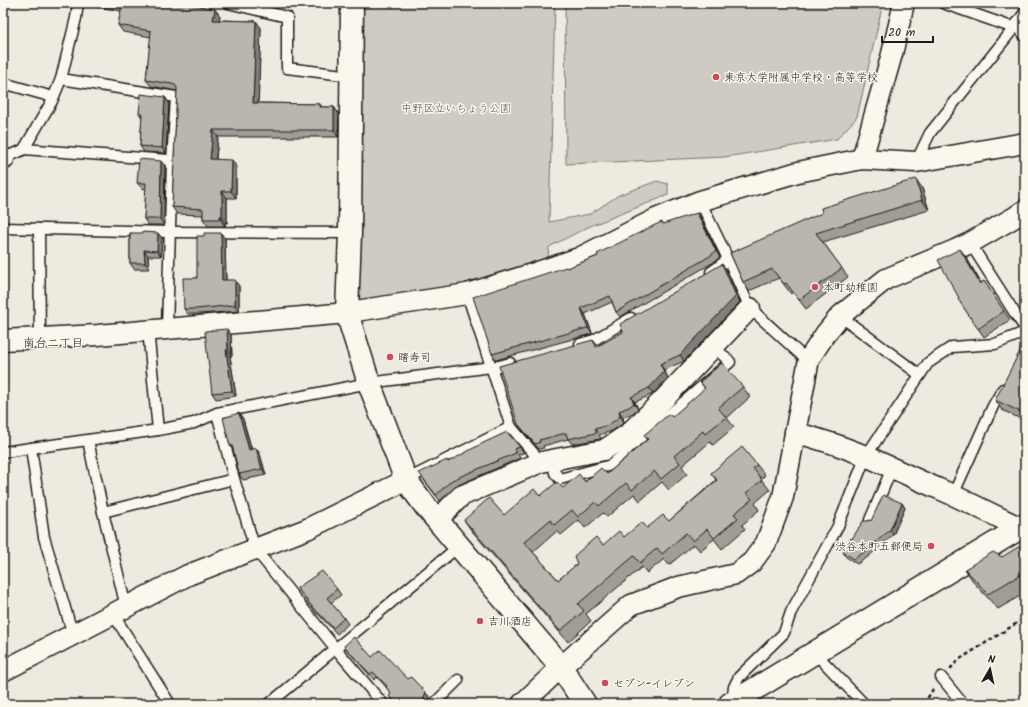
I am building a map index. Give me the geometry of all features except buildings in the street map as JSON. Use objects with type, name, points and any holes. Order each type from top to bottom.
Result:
[{"type":"street","points":[[352,3],[350,233],[347,313],[369,383],[406,480],[426,507],[562,667],[585,704]]},
{"type":"street","points":[[862,159],[892,54],[904,3]]},
{"type":"street","points":[[3,340],[347,313],[468,294],[579,258],[656,219],[700,201],[798,172],[862,159],[916,162],[1025,143]]},
{"type":"street","points":[[522,704],[631,605],[678,587],[736,574],[752,562],[766,543],[783,497],[809,358],[826,332],[840,316],[886,278],[970,243],[1025,210]]},
{"type":"street","points":[[438,520],[461,496],[547,461],[604,450],[628,434],[661,402],[750,308]]},
{"type":"street","points":[[795,432],[866,456],[1024,527]]},
{"type":"street","points":[[3,672],[188,575],[307,529],[406,480]]},
{"type":"street","points":[[735,703],[1024,527]]},
{"type":"lane","points":[[3,159],[21,151],[24,148],[53,97],[60,79],[76,18],[78,3]]},
{"type":"lane","points":[[232,3],[288,17],[287,68],[343,74]]},
{"type":"lane","points":[[943,3],[968,7],[1015,26],[1025,36]]},
{"type":"lane","points":[[916,162],[930,133],[1025,12]]},
{"type":"lane","points":[[60,79],[176,97],[170,232],[158,329],[158,430]]},
{"type":"lane","points":[[3,83],[53,97]]},
{"type":"lane","points":[[24,148],[168,160],[172,162]]},
{"type":"lane","points":[[700,201],[750,308],[799,353],[809,358]]},
{"type":"lane","points":[[3,228],[170,232],[350,233]]},
{"type":"lane","points":[[40,229],[40,338]]},
{"type":"lane","points":[[970,243],[1025,328]]},
{"type":"lane","points":[[704,276],[718,268],[728,259]]},
{"type":"lane","points":[[468,294],[511,428],[547,461]]},
{"type":"lane","points":[[572,346],[594,340],[642,312]]},
{"type":"lane","points":[[840,316],[920,375]]},
{"type":"lane","points":[[735,703],[734,687],[739,677],[784,632],[791,612],[838,526],[866,456],[928,363],[952,347],[994,344],[1025,332]]},
{"type":"lane","points":[[3,452],[158,430],[194,423],[218,413],[369,383],[499,366],[521,360]]},
{"type":"lane","points":[[953,495],[993,406],[1009,380]]},
{"type":"lane","points":[[218,413],[234,479],[255,549],[336,649],[383,704]]},
{"type":"lane","points":[[406,480],[511,428]]},
{"type":"lane","points":[[88,440],[103,512],[120,610],[170,704]]},
{"type":"lane","points":[[31,448],[44,537],[73,635]]},
{"type":"lane","points":[[870,520],[892,468]]},
{"type":"lane","points":[[103,512],[234,479]]},
{"type":"lane","points":[[269,704],[459,546]]},
{"type":"lane","points":[[815,653],[864,704]]},
{"type":"lane","points":[[941,677],[963,704]]},
{"type":"lane","points":[[434,704],[458,680]]},
{"type":"path","points":[[924,704],[941,677],[960,659],[1025,618]]},
{"type":"green space","name":"中野区立いちょう公園","points":[[359,3],[555,3],[549,222],[590,214],[619,195],[657,181],[668,184],[668,195],[588,227],[549,247],[548,259],[485,280],[358,304]]},
{"type":"green space","name":"東京大学附属中学校・高等学校","points":[[565,3],[883,3],[857,117],[837,139],[725,157],[566,164]]},
{"type":"place","name":"東京大学附属中学校・高等学校","points":[[716,77]]},
{"type":"place","name":"本町幼稚園","points":[[815,287]]},
{"type":"place","name":"曙寿司","points":[[390,357]]},
{"type":"place","name":"渋谷本町五郵便局","points":[[931,546]]},
{"type":"place","name":"吉川酒店","points":[[480,621]]},
{"type":"place","name":"セブン-イレブン","points":[[605,683]]},
{"type":"district","name":"南台二丁目","points":[[53,343]]}]
